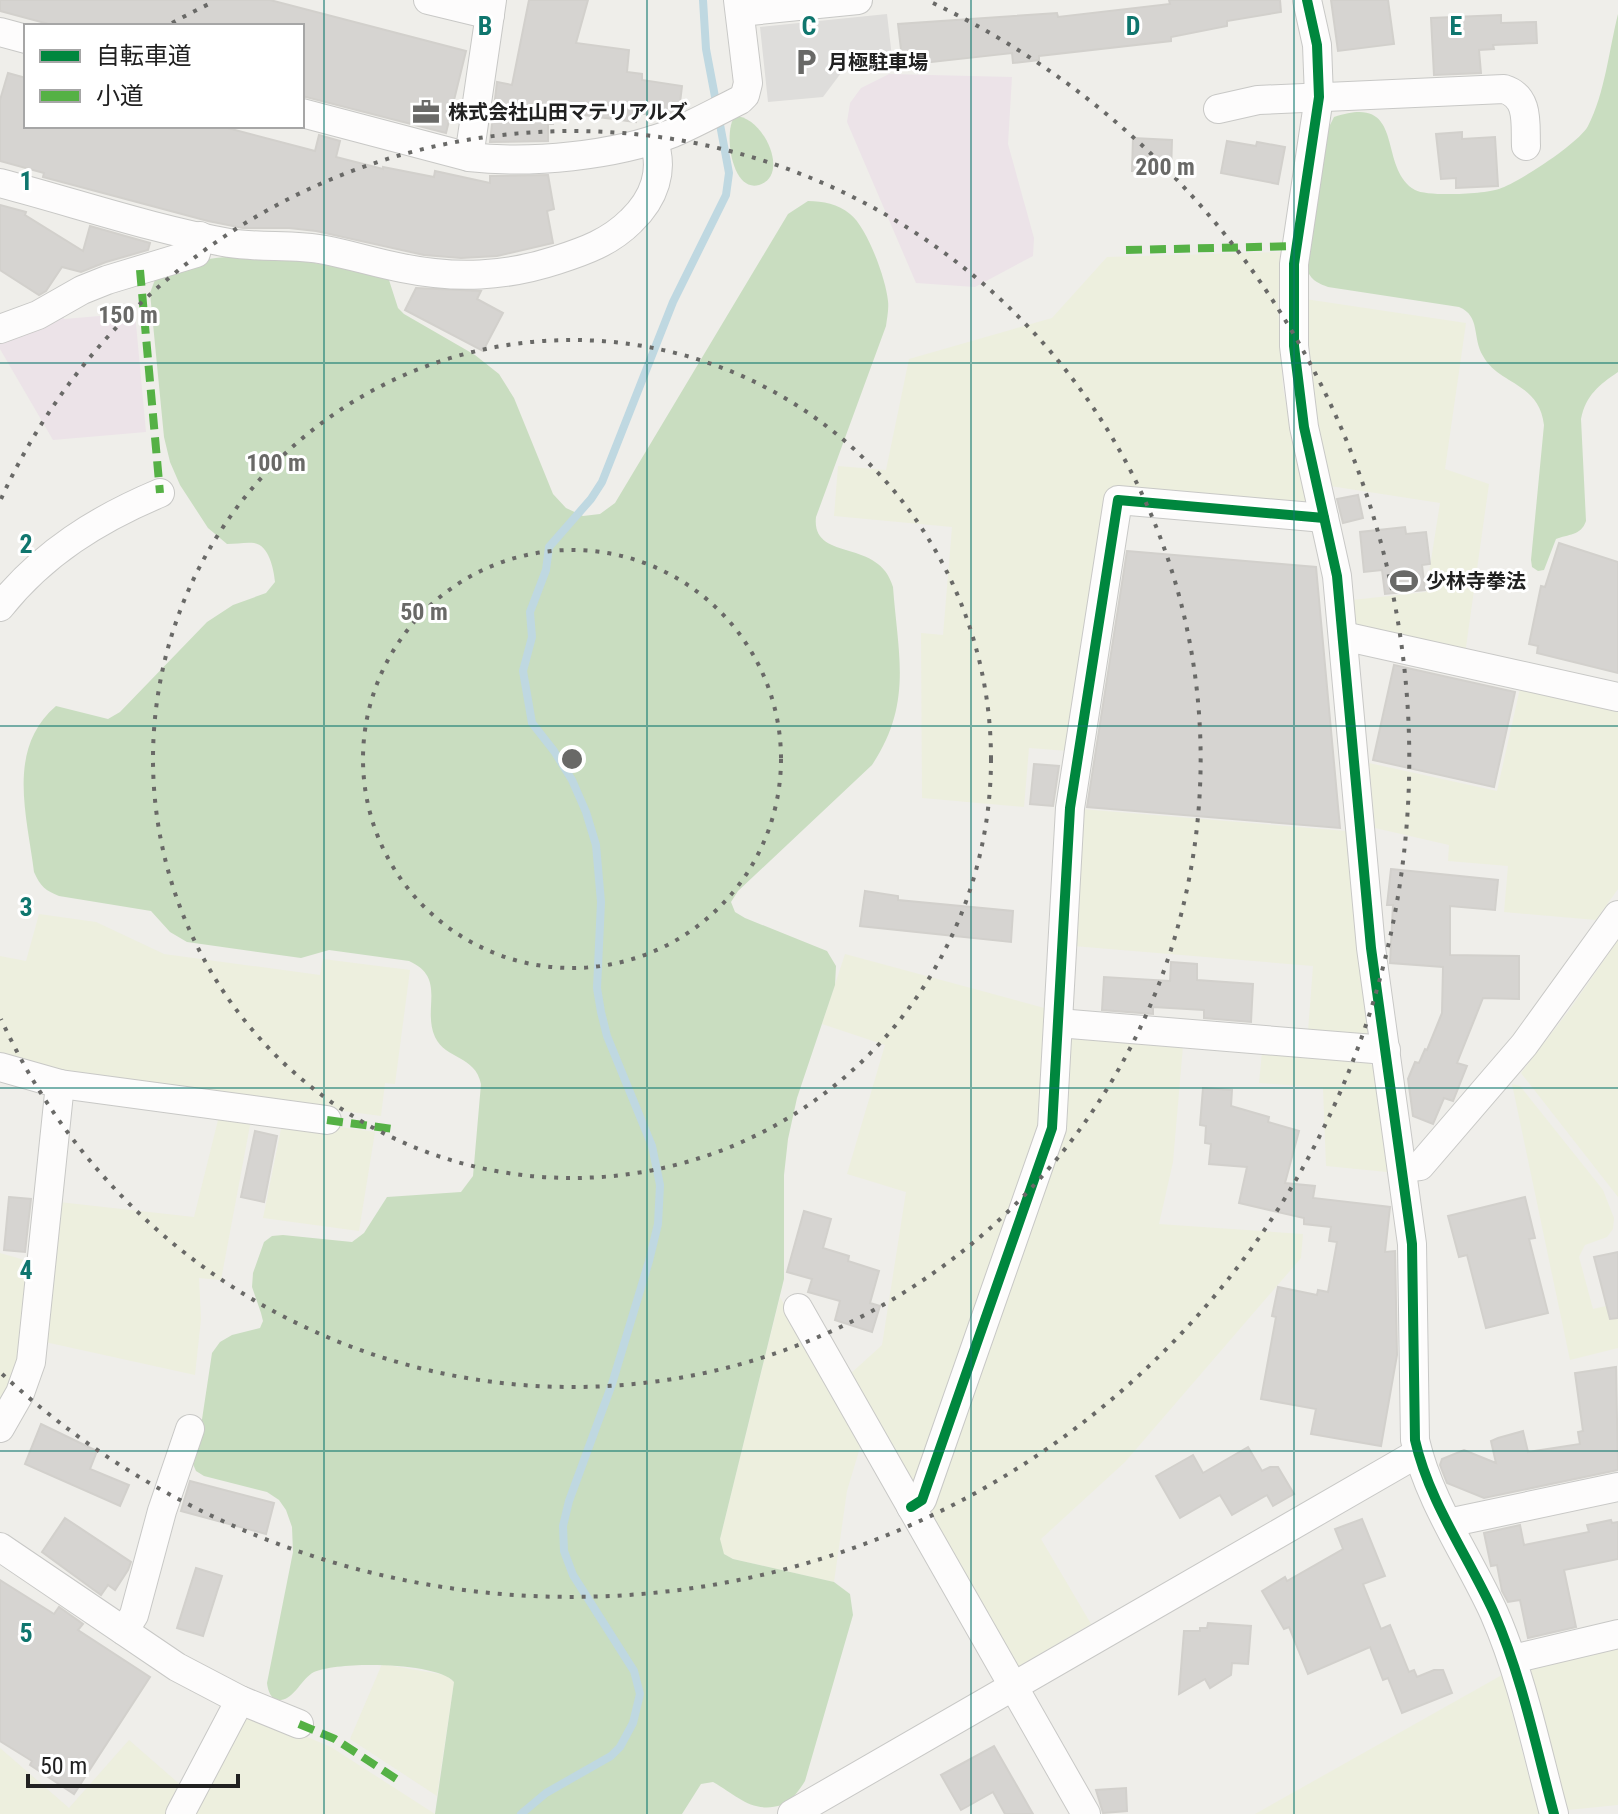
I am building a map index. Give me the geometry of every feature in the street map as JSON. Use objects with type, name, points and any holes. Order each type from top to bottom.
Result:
[{"type":"street","points":[[428,0],[491,7],[469,157]]},
{"type":"street","points":[[304,114],[469,157],[534,160],[622,148],[653,140],[745,95],[748,83],[739,6],[858,0]]},
{"type":"street","points":[[1307,0],[1317,45],[1319,97],[1299,223],[1293,305],[1298,386],[1337,576],[1371,948],[1415,1277],[1414,1415],[1418,1453],[1430,1488],[1479,1581],[1513,1659],[1554,1814]]},
{"type":"street","points":[[1218,109],[1258,100],[1504,89],[1514,92],[1521,99],[1526,146]]},
{"type":"street","points":[[0,183],[245,245],[326,250],[433,274],[498,275],[529,269],[602,244],[622,231],[638,215],[651,195],[659,174],[659,155],[653,140]]},
{"type":"street","points":[[0,329],[38,315],[107,280],[196,253],[200,236]]},
{"type":"street","points":[[0,607],[45,560],[80,533],[119,510],[160,493]]},
{"type":"street","points":[[911,1507],[922,1500],[1052,1128],[1070,808],[1118,500],[1324,518]]},
{"type":"street","points":[[1343,636],[1618,697]]},
{"type":"street","points":[[1402,1168],[1420,1166],[1488,1089],[1550,1012],[1618,915]]},
{"type":"street","points":[[1058,1023],[1386,1050]]},
{"type":"street","points":[[0,1067],[60,1084],[327,1120]]},
{"type":"street","points":[[0,1428],[26,1378],[34,1346],[60,1084]]},
{"type":"street","points":[[798,1308],[1086,1814]]},
{"type":"street","points":[[124,1631],[134,1615],[162,1511],[190,1429]]},
{"type":"street","points":[[792,1814],[1418,1453]]},
{"type":"street","points":[[1448,1523],[1618,1487]]},
{"type":"street","points":[[0,1547],[177,1667],[240,1700],[299,1724]]},
{"type":"street","points":[[1513,1659],[1618,1634]]},
{"type":"street","points":[[180,1814],[240,1700]]},
{"type":"shaded area","name":"月極駐車場","points":[[887,14],[892,57],[853,57],[823,97],[768,102],[760,27]]},
{"type":"shaded area","points":[[889,74],[1012,77],[1008,144],[1034,238],[1033,256],[975,287],[916,283],[847,122],[850,103],[861,88]]},
{"type":"shaded area","points":[[62,310],[64,319],[135,313],[146,432],[53,440],[0,349],[0,338]]},
{"type":"green space","points":[[1618,14],[1618,372],[1594,391],[1581,419],[1584,526],[1577,532],[1556,539],[1544,570],[1538,571],[1532,567],[1531,560],[1544,425],[1535,400],[1490,366],[1480,349],[1470,316],[1459,307],[1328,287],[1314,280],[1308,272],[1307,262],[1311,225],[1329,127],[1334,117],[1357,112],[1372,115],[1382,123],[1403,179],[1422,192],[1456,194],[1499,189],[1547,162],[1588,126],[1603,86]]},
{"type":"green space","points":[[735,116],[755,125],[770,147],[773,170],[768,179],[759,185],[749,185],[742,180],[732,159],[730,134]]},
{"type":"green space","points":[[808,201],[835,205],[856,221],[875,254],[886,291],[886,326],[816,517],[817,531],[824,540],[874,561],[893,587],[900,678],[893,721],[872,765],[738,891],[731,902],[735,912],[745,918],[827,951],[836,966],[835,985],[797,1098],[788,1139],[784,1175],[784,1279],[720,1539],[724,1554],[733,1559],[834,1582],[850,1594],[853,1615],[805,1781],[795,1795],[782,1805],[754,1805],[713,1782],[701,1784],[682,1814],[435,1814],[454,1682],[444,1675],[409,1667],[344,1666],[314,1672],[286,1699],[272,1697],[267,1683],[293,1552],[292,1527],[279,1500],[267,1492],[204,1476],[196,1471],[192,1462],[212,1353],[220,1342],[232,1335],[260,1328],[263,1321],[252,1287],[253,1273],[264,1242],[272,1236],[283,1235],[352,1242],[364,1233],[387,1197],[461,1192],[473,1176],[481,1084],[478,1075],[467,1062],[446,1050],[435,1037],[427,976],[409,961],[329,950],[301,958],[187,942],[170,932],[151,911],[59,896],[47,890],[34,872],[25,806],[25,762],[30,742],[40,723],[56,706],[108,719],[120,712],[207,622],[233,605],[266,593],[275,582],[270,559],[263,548],[251,543],[227,544],[208,528],[180,485],[170,462],[164,437],[150,293],[156,277],[202,260],[251,256],[318,263],[389,280],[398,308],[404,314],[475,355],[499,374],[514,398],[553,494],[566,508],[583,516],[600,514],[615,503],[788,214]]},
{"type":"green space","points":[[1281,252],[1278,305],[1283,388],[1307,506],[1109,489],[1068,751],[1029,748],[1024,807],[922,798],[921,633],[943,635],[952,527],[834,516],[838,466],[886,470],[909,359],[1052,318],[1107,257]]},
{"type":"green space","points":[[1305,299],[1466,323],[1445,469],[1489,484],[1465,654],[1355,626],[1352,600],[1426,592],[1440,503],[1330,486],[1310,385]]},
{"type":"green space","points":[[1521,684],[1618,705],[1618,889],[1596,920],[1504,912],[1508,866],[1448,861],[1449,845],[1375,828],[1369,763],[1497,791]]},
{"type":"green space","points":[[1081,809],[1346,831],[1368,1032],[1365,1036],[1308,1031],[1313,966],[1073,946]]},
{"type":"green space","points":[[39,914],[96,922],[164,954],[320,975],[323,959],[410,970],[395,1084],[385,1083],[381,1116],[62,1074],[0,1056],[0,956],[26,961]]},
{"type":"green space","points":[[1618,940],[1618,1197],[1521,1073]]},
{"type":"green space","points":[[845,954],[1048,1009],[1042,1126],[916,1486],[912,1486],[848,1376],[882,1345],[906,1192],[847,1174],[885,1045],[822,1024]]},
{"type":"green space","points":[[1072,1036],[1183,1046],[1173,1162],[1159,1224],[1303,1234],[1301,1258],[1125,1462],[1041,1539],[1091,1624],[1019,1666],[1013,1665],[931,1520],[930,1510],[1067,1040]]},
{"type":"green space","points":[[1262,1052],[1368,1062],[1373,1066],[1387,1172],[1326,1166],[1323,1088],[1259,1083]]},
{"type":"green space","points":[[1512,1084],[1520,1086],[1603,1190],[1614,1218],[1613,1229],[1607,1237],[1585,1245],[1579,1257],[1593,1309],[1618,1303],[1618,1348],[1570,1360]]},
{"type":"green space","points":[[219,1116],[251,1120],[221,1280],[199,1278],[201,1319],[195,1375],[45,1342],[59,1202],[194,1217]]},
{"type":"green space","points":[[282,1124],[326,1125],[375,1132],[359,1231],[263,1218]]},
{"type":"green space","points":[[0,1253],[32,1262],[24,1345],[0,1407]]},
{"type":"green space","points":[[780,1297],[862,1441],[847,1491],[834,1582],[733,1559],[724,1554],[720,1546]]},
{"type":"green space","points":[[1618,1645],[1618,1805],[1568,1810],[1530,1666]]},
{"type":"green space","points":[[382,1664],[445,1675],[454,1682],[437,1796],[350,1739]]},
{"type":"green space","points":[[1502,1675],[1539,1814],[1255,1814]]},
{"type":"green space","points":[[250,1713],[331,1747],[435,1814],[190,1814],[241,1716]]},
{"type":"green space","points":[[129,1740],[184,1788],[171,1814],[0,1814],[0,1748],[69,1808]]},
{"type":"building","points":[[0,0],[270,0],[466,51],[446,133],[304,97],[304,24],[49,24],[0,11]]},
{"type":"building","points":[[529,0],[588,0],[576,43],[629,50],[627,72],[642,74],[642,80],[682,86],[679,111],[667,117],[637,113],[636,122],[553,111],[553,124],[548,124],[548,141],[490,142],[497,82],[512,85]]},
{"type":"building","points":[[1169,0],[1280,0],[1281,12],[1227,21],[1227,26],[1171,37],[1171,41],[1039,56],[1039,60],[1013,63],[1012,53],[923,63],[922,56],[902,58],[898,24],[1057,13],[1058,17],[1170,4]]},
{"type":"building","points":[[1331,0],[1388,0],[1394,44],[1338,51]]},
{"type":"building","points":[[1501,15],[1501,23],[1536,22],[1537,43],[1493,45],[1494,49],[1479,50],[1481,73],[1434,75],[1431,18]]},
{"type":"building","points":[[8,73],[24,77],[24,128],[228,128],[315,151],[319,135],[340,141],[336,157],[383,169],[434,177],[435,171],[490,183],[490,176],[548,175],[554,209],[547,211],[553,243],[497,256],[461,258],[424,255],[316,231],[243,228],[208,221],[43,177],[44,173],[0,161],[0,100]]},
{"type":"building","points":[[1462,132],[1462,139],[1495,137],[1498,186],[1456,188],[1456,178],[1441,179],[1436,134]]},
{"type":"building","points":[[1133,138],[1172,140],[1171,173],[1132,171]]},
{"type":"building","points":[[1227,141],[1285,147],[1278,184],[1221,173]]},
{"type":"building","points":[[0,205],[26,212],[25,215],[83,251],[90,226],[150,243],[148,250],[81,272],[62,267],[46,291],[39,295],[0,270]]},
{"type":"building","points":[[416,288],[481,291],[477,299],[503,313],[483,351],[405,310]]},
{"type":"building","points":[[1358,495],[1363,518],[1343,523],[1337,499]]},
{"type":"building","points":[[1405,527],[1406,534],[1426,532],[1430,564],[1422,565],[1425,590],[1385,594],[1382,570],[1364,572],[1360,532]]},
{"type":"building","points":[[1559,543],[1618,562],[1618,673],[1537,653],[1538,646],[1529,644],[1541,586],[1545,587]]},
{"type":"building","points":[[1127,551],[1316,567],[1340,828],[1087,807]]},
{"type":"building","points":[[1394,665],[1515,692],[1494,787],[1373,760]]},
{"type":"building","points":[[1034,764],[1059,766],[1053,806],[1030,804]]},
{"type":"building","points":[[1391,869],[1498,880],[1495,910],[1450,906],[1450,955],[1519,956],[1519,999],[1483,998],[1457,1063],[1467,1066],[1453,1101],[1444,1098],[1433,1124],[1413,1116],[1408,1079],[1415,1062],[1419,1063],[1427,1050],[1442,1013],[1443,967],[1390,963],[1393,905],[1387,905]]},
{"type":"building","points":[[865,891],[898,896],[898,900],[1013,911],[1011,942],[860,926]]},
{"type":"building","points":[[1171,962],[1197,964],[1197,980],[1253,984],[1251,1022],[1204,1018],[1204,1010],[1153,1007],[1153,1014],[1102,1010],[1104,977],[1170,981]]},
{"type":"building","points":[[1203,1088],[1232,1090],[1231,1106],[1269,1117],[1268,1122],[1299,1131],[1285,1183],[1315,1186],[1313,1198],[1390,1207],[1385,1252],[1395,1251],[1397,1355],[1381,1446],[1311,1434],[1316,1409],[1261,1399],[1276,1317],[1272,1316],[1278,1287],[1317,1295],[1318,1290],[1328,1292],[1337,1242],[1329,1241],[1331,1227],[1304,1224],[1304,1218],[1239,1203],[1247,1167],[1209,1164],[1211,1144],[1205,1143],[1206,1126],[1200,1125]]},
{"type":"building","points":[[255,1131],[277,1136],[264,1202],[241,1197]]},
{"type":"building","points":[[9,1197],[31,1199],[25,1252],[4,1250]]},
{"type":"building","points":[[1525,1197],[1535,1238],[1529,1239],[1548,1313],[1486,1328],[1467,1255],[1459,1257],[1448,1216]]},
{"type":"building","points":[[804,1211],[831,1219],[823,1248],[849,1256],[848,1261],[879,1271],[870,1303],[880,1306],[872,1332],[835,1320],[840,1301],[808,1292],[812,1279],[787,1272]]},
{"type":"building","points":[[1618,1252],[1618,1318],[1610,1319],[1594,1257]]},
{"type":"building","points":[[1616,1367],[1618,1470],[1484,1498],[1447,1483],[1440,1465],[1442,1459],[1464,1450],[1496,1463],[1491,1441],[1498,1438],[1523,1431],[1528,1452],[1580,1444],[1578,1432],[1583,1431],[1575,1373]]},
{"type":"building","points":[[41,1424],[97,1451],[90,1469],[129,1485],[120,1506],[25,1464]]},
{"type":"building","points":[[1248,1447],[1262,1471],[1278,1467],[1294,1494],[1273,1506],[1267,1495],[1232,1515],[1220,1495],[1180,1518],[1156,1476],[1193,1455],[1203,1473]]},
{"type":"building","points":[[190,1481],[274,1503],[266,1534],[181,1511]]},
{"type":"building","points":[[65,1518],[131,1562],[115,1590],[108,1585],[101,1595],[42,1552]]},
{"type":"building","points":[[1362,1519],[1385,1576],[1363,1584],[1381,1629],[1390,1625],[1409,1672],[1414,1670],[1417,1677],[1443,1670],[1452,1693],[1402,1713],[1388,1678],[1383,1680],[1370,1647],[1308,1674],[1289,1627],[1284,1629],[1262,1591],[1285,1577],[1287,1581],[1343,1549],[1335,1529]]},
{"type":"building","points":[[1611,1520],[1612,1523],[1618,1522],[1618,1559],[1564,1570],[1576,1627],[1528,1638],[1520,1600],[1508,1602],[1502,1591],[1497,1565],[1491,1566],[1484,1533],[1520,1525],[1524,1545],[1589,1532],[1587,1525]]},
{"type":"building","points":[[196,1568],[222,1576],[203,1636],[177,1628]]},
{"type":"building","points":[[0,1580],[54,1614],[59,1607],[83,1624],[78,1630],[150,1677],[74,1794],[0,1741]]},
{"type":"building","points":[[1208,1623],[1251,1626],[1248,1664],[1232,1663],[1231,1675],[1210,1688],[1205,1679],[1179,1694],[1184,1631],[1200,1631],[1200,1628],[1207,1628]]},
{"type":"building","points":[[994,1746],[1033,1814],[1005,1814],[993,1792],[961,1810],[941,1775]]},
{"type":"building","points":[[1126,1788],[1127,1811],[1103,1813],[1096,1790]]},
{"type":"waterway","points":[[703,0],[706,49],[716,102]]},
{"type":"waterway","points":[[521,1814],[546,1793],[611,1756],[620,1747],[633,1723],[640,1694],[634,1671],[573,1575],[564,1551],[563,1526],[569,1501],[612,1384],[649,1261],[658,1224],[660,1185],[652,1146],[607,1036],[601,1012],[597,988],[601,902],[596,845],[572,780],[532,723],[523,671],[532,637],[530,612],[546,570],[549,547],[602,482],[673,302],[726,195],[729,173],[719,119]]},
{"type":"marked path","points":[[1126,250],[1297,246]]},
{"type":"marked path","points":[[140,270],[160,493]]},
{"type":"marked path","points":[[327,1120],[393,1129]]},
{"type":"marked path","points":[[299,1724],[335,1739],[401,1782]]},
{"type":"cycle path","points":[[1307,0],[1317,45],[1319,97],[1294,264],[1294,346],[1304,427],[1337,576],[1371,948],[1412,1244],[1415,1440],[1439,1507],[1504,1637],[1528,1712],[1554,1814]]},
{"type":"cycle path","points":[[911,1507],[922,1500],[1052,1128],[1070,808],[1118,500],[1324,518]]},
{"type":"place","name":"月極駐車場","points":[[806,62]]},
{"type":"place","name":"株式会社山田マテリアルズ","points":[[426,112]]},
{"type":"place","name":"少林寺拳法","points":[[1404,581]]}]
